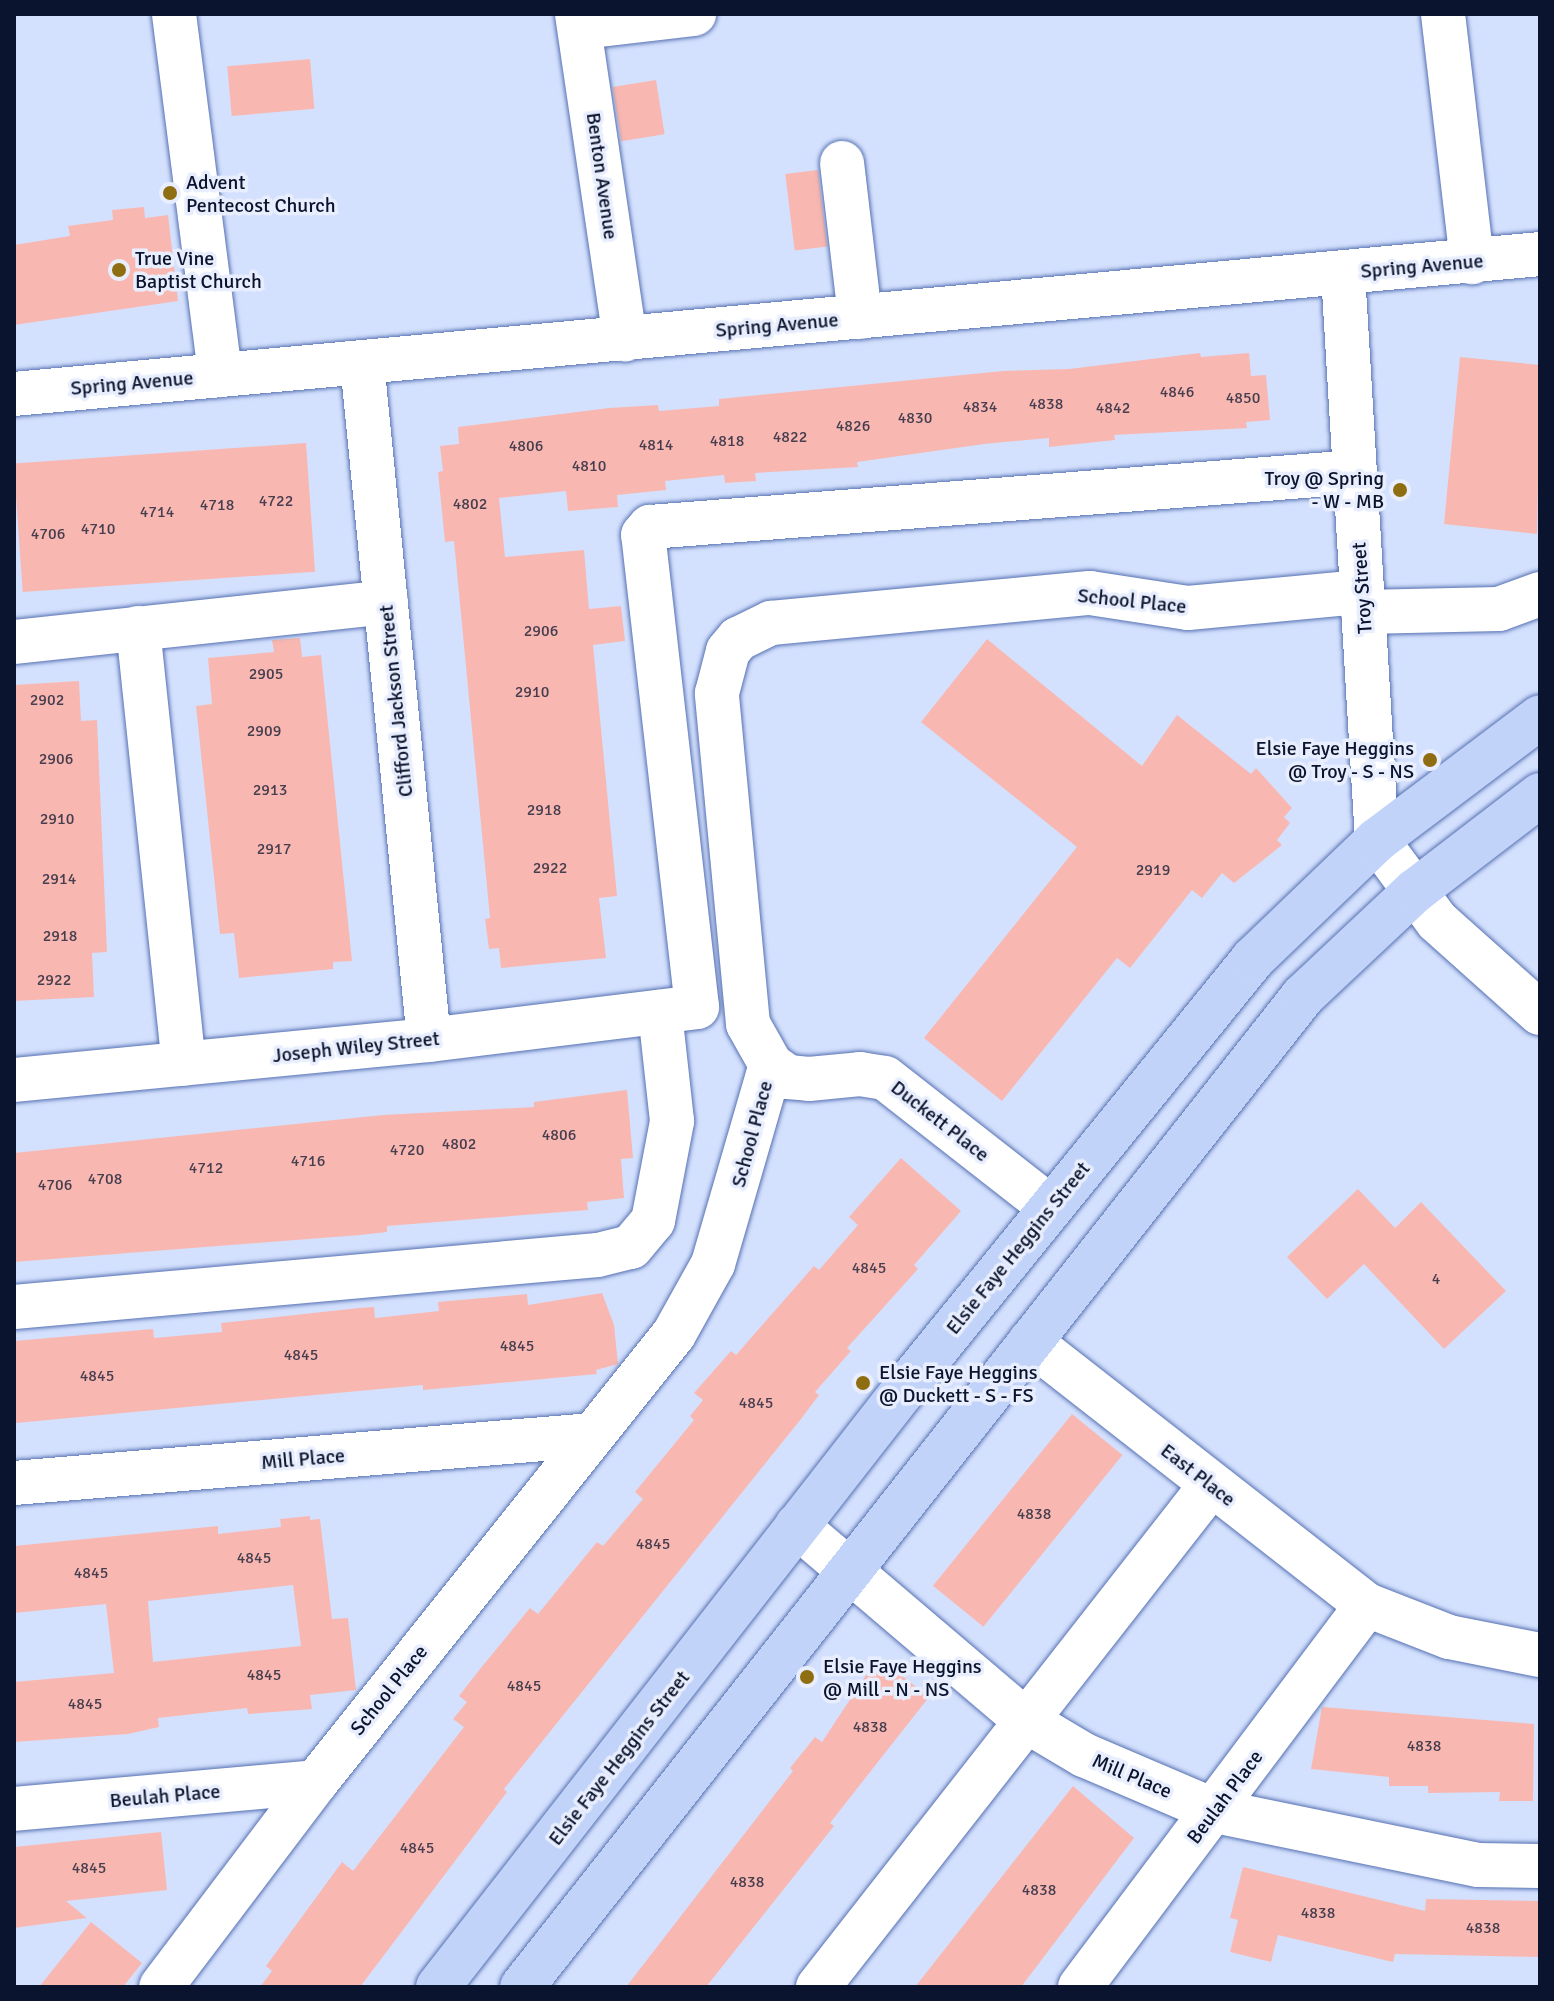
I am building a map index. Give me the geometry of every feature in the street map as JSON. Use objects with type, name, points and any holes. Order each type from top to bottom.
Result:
[{"type":"main road","name":"Elsie Faye Heggins Street","points":[[438,1987],[797,1526],[1050,1207],[1253,959],[1377,840],[1540,717]]},
{"type":"main road","points":[[522,1987],[845,1571],[1294,1006],[1415,891],[1540,795]]},
{"type":"street","points":[[174,14],[220,375]]},
{"type":"street","points":[[579,21],[694,14]]},
{"type":"street","points":[[1443,14],[1472,262]]},
{"type":"street","name":"Benton Avenue","points":[[579,21],[625,339]]},
{"type":"street","points":[[842,163],[860,317]]},
{"type":"street","name":"Spring Avenue","points":[[14,394],[1540,254]]},
{"type":"street","name":"Troy Street","points":[[1343,273],[1377,840]]},
{"type":"street","name":"Clifford Jackson Street","points":[[362,362],[429,1040]]},
{"type":"street","points":[[14,1307],[598,1255],[631,1247],[653,1221],[672,1121],[678,1010],[643,535],[650,527],[1355,472]]},
{"type":"street","name":"School Place","points":[[161,1987],[316,1782],[674,1334],[699,1293],[743,1171],[771,1065],[748,1024],[717,693],[720,664],[738,639],[771,623],[1090,593],[1188,608],[1362,602],[1499,609],[1540,594]]},
{"type":"street","points":[[14,642],[386,602]]},
{"type":"street","points":[[138,628],[184,1064]]},
{"type":"street","points":[[1377,840],[1437,921],[1540,1013]]},
{"type":"street","name":"Joseph Wiley Street","points":[[14,1080],[429,1040],[678,1010]]},
{"type":"street","name":"Duckett Place","points":[[771,1065],[788,1077],[809,1079],[860,1074],[885,1078],[1050,1207]]},
{"type":"street","name":"East Place","points":[[1030,1342],[1367,1605],[1449,1637],[1540,1655]]},
{"type":"street","name":"Mill Place","points":[[14,1483],[592,1435]]},
{"type":"street","points":[[818,1987],[1211,1485]]},
{"type":"street","name":"Mill Place","points":[[797,1526],[845,1571],[1025,1720],[1084,1755],[1215,1811],[1479,1865],[1540,1866]]},
{"type":"street","name":"Beulah Place","points":[[1080,1987],[1367,1605]]},
{"type":"street","name":"Beulah Place","points":[[14,1809],[316,1782]]},
{"type":"building","points":[[310,59],[314,109],[232,116],[227,66]]},
{"type":"building","points":[[656,80],[665,134],[621,141],[613,87]]},
{"type":"building","points":[[818,170],[827,246],[795,250],[785,174]]},
{"type":"building","name":"True Vine Baptist Church","points":[[144,207],[145,218],[168,215],[178,301],[14,325],[14,245],[70,236],[68,226],[113,220],[112,210]]},
{"type":"building","points":[[1200,353],[1201,357],[1249,353],[1251,376],[1266,375],[1270,420],[1246,422],[1247,428],[1114,435],[1115,440],[1049,447],[1049,438],[984,444],[857,462],[858,467],[755,473],[756,481],[725,483],[724,475],[665,481],[666,490],[617,495],[618,507],[568,511],[566,491],[499,498],[505,557],[584,550],[589,609],[621,606],[625,641],[593,645],[617,896],[599,898],[606,958],[501,968],[499,948],[489,949],[485,919],[490,918],[454,541],[445,542],[438,472],[443,471],[440,446],[459,444],[458,427],[609,408],[658,405],[659,411],[719,406],[719,399],[1003,371],[1069,369]]},
{"type":"building","points":[[1460,357],[1540,365],[1537,534],[1444,524]]},
{"type":"building","points":[[306,443],[315,572],[23,592],[14,463]]},
{"type":"building","points":[[300,638],[302,657],[321,655],[352,961],[333,962],[333,969],[239,978],[234,933],[220,934],[196,706],[212,704],[208,658],[274,652],[272,640]]},
{"type":"building","points":[[987,639],[1142,766],[1177,715],[1251,774],[1256,768],[1292,808],[1284,817],[1290,823],[1277,840],[1282,845],[1234,883],[1222,873],[1202,898],[1192,890],[1130,968],[1117,958],[1002,1101],[924,1038],[1077,847],[921,722]]},
{"type":"building","points":[[79,681],[81,721],[97,720],[107,952],[92,953],[94,997],[14,1001],[14,685]]},
{"type":"building","points":[[627,1090],[633,1158],[621,1159],[624,1198],[587,1202],[588,1210],[387,1226],[387,1232],[360,1235],[14,1262],[14,1153],[383,1115],[534,1107],[534,1102]]},
{"type":"building","points":[[901,1158],[961,1211],[914,1265],[918,1269],[847,1348],[851,1351],[815,1392],[819,1395],[801,1419],[504,1789],[507,1792],[360,1987],[260,1987],[272,1971],[266,1966],[342,1862],[353,1871],[464,1727],[453,1719],[467,1702],[459,1696],[530,1608],[538,1614],[597,1542],[603,1546],[643,1499],[635,1492],[694,1420],[690,1416],[703,1400],[694,1393],[731,1351],[736,1355],[814,1266],[819,1270],[858,1225],[849,1217]]},
{"type":"building","points":[[1358,1189],[1395,1228],[1421,1202],[1506,1291],[1444,1349],[1364,1264],[1327,1299],[1287,1257]]},
{"type":"building","points":[[602,1293],[614,1325],[618,1364],[596,1370],[597,1374],[423,1390],[423,1385],[16,1423],[14,1341],[153,1329],[154,1338],[222,1332],[221,1323],[359,1308],[374,1307],[375,1318],[439,1311],[438,1302],[527,1294],[528,1305]]},
{"type":"building","points":[[1072,1414],[1123,1455],[983,1627],[933,1586]]},
{"type":"building","points":[[310,1516],[310,1520],[320,1519],[332,1619],[348,1618],[356,1690],[310,1695],[312,1709],[248,1714],[247,1708],[158,1718],[159,1727],[128,1734],[14,1742],[14,1682],[114,1673],[106,1604],[14,1613],[14,1546],[218,1526],[218,1534],[281,1527],[280,1519]],"holes":[[[293,1585],[301,1646],[153,1662],[148,1601]]]},
{"type":"building","points":[[878,1657],[929,1697],[830,1823],[834,1826],[706,1987],[626,1987],[793,1771],[790,1768],[815,1737],[822,1742]]},
{"type":"building","points":[[1322,1707],[1534,1724],[1533,1801],[1499,1801],[1500,1792],[1428,1793],[1428,1786],[1389,1786],[1389,1777],[1311,1769]]},
{"type":"building","points":[[1073,1786],[1134,1838],[1021,1987],[915,1987]]},
{"type":"building","points":[[161,1832],[167,1890],[66,1901],[87,1918],[14,1928],[14,1847]]},
{"type":"building","points":[[1243,1867],[1425,1911],[1426,1899],[1540,1901],[1540,1957],[1395,1954],[1393,1962],[1278,1935],[1271,1962],[1230,1952],[1238,1920],[1230,1918]]},
{"type":"building","points":[[91,1922],[142,1963],[123,1987],[39,1987]]},
{"type":"place","name":"Advent Pentecost Church","points":[[170,193]]},
{"type":"place","name":"True Vine Baptist Church","points":[[119,270]]},
{"type":"place","name":"Troy @ Spring - W - MB","points":[[1400,490]]},
{"type":"place","name":"Elsie Faye Heggins @ Troy - S - NS","points":[[1430,760]]},
{"type":"place","name":"Elsie Faye Heggins @ Duckett - S - FS","points":[[863,1383]]},
{"type":"place","name":"Elsie Faye Heggins @ Mill - N - NS","points":[[807,1677]]}]
